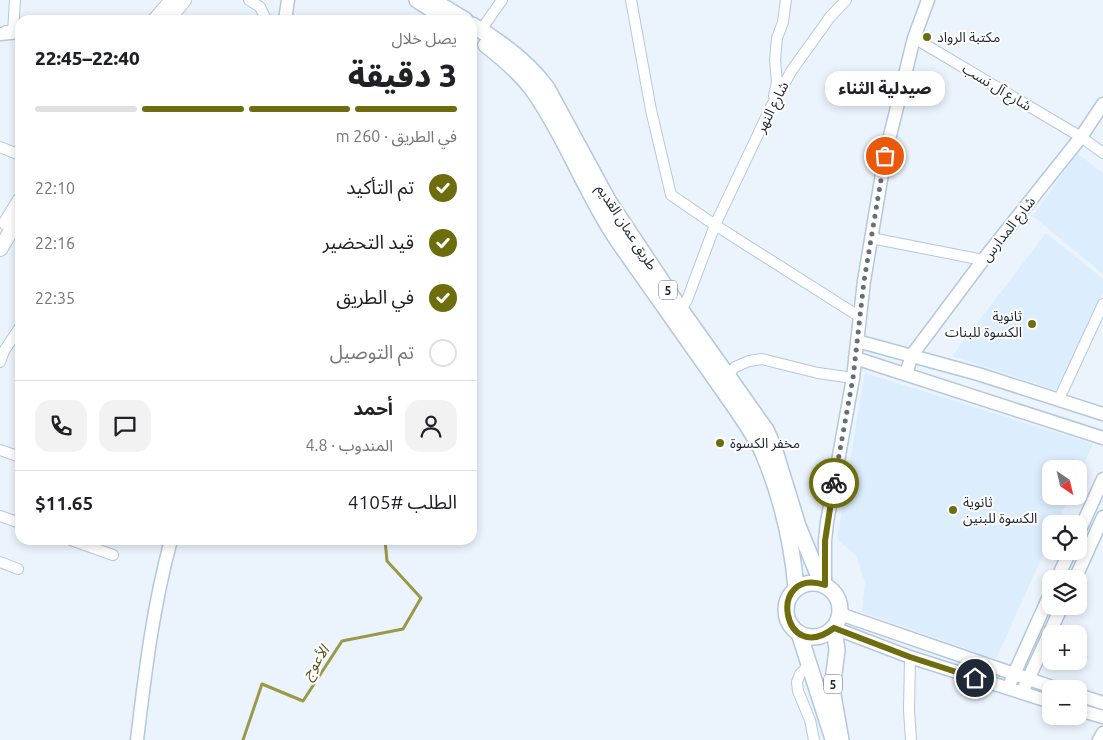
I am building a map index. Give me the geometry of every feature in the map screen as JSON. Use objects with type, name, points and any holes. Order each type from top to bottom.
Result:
[{"type":"main road","points":[[159,15],[172,0]]},
{"type":"main road","points":[[172,15],[184,0]]},
{"type":"main road","points":[[417,0],[440,15]]},
{"type":"main road","points":[[432,0],[457,15]]},
{"type":"main road","name":"طريق عمان القديم","points":[[477,31],[520,57],[536,73],[547,88],[609,202],[681,310],[766,430],[774,448],[798,526],[823,584]]},
{"type":"main road","name":"طريق عمان القديم","points":[[477,32],[534,92],[552,120],[616,238],[738,413],[762,452],[788,530],[793,555],[796,588]]},
{"type":"main road","points":[[0,232],[15,208]]},
{"type":"main road","points":[[0,249],[15,224]]},
{"type":"main road","points":[[813,582],[823,584],[838,597],[840,606],[837,621],[826,634],[817,637],[799,633],[788,620],[786,611],[790,594],[804,584],[813,582]]},
{"type":"main road","name":"5","points":[[837,621],[837,650],[832,689],[841,740]]},
{"type":"main road","name":"5","points":[[799,633],[833,740]]},
{"type":"street","points":[[15,0],[16,15]]},
{"type":"street","points":[[248,0],[264,12],[265,15]]},
{"type":"street","points":[[286,15],[288,0]]},
{"type":"street","points":[[477,28],[502,0]]},
{"type":"street","points":[[632,0],[652,110],[671,195],[860,317]]},
{"type":"street","points":[[771,107],[776,82],[777,38],[783,22],[786,0]]},
{"type":"street","name":"شارع النهر","points":[[681,310],[687,300],[715,225],[771,107],[792,70],[830,17],[846,0]]},
{"type":"street","points":[[823,584],[827,522],[853,378],[870,238],[885,156],[914,38],[928,0]]},
{"type":"street","points":[[0,29],[15,32]]},
{"type":"street","points":[[0,34],[15,32]]},
{"type":"street","name":"شارع آل نسب","points":[[914,38],[1080,136],[1103,152]]},
{"type":"street","name":"شارع المدارس","points":[[906,374],[912,355],[1103,104]]},
{"type":"street","points":[[0,147],[15,153]]},
{"type":"street","points":[[870,238],[983,260]]},
{"type":"street","points":[[1059,399],[1103,304]]},
{"type":"street","points":[[0,362],[4,351],[15,336]]},
{"type":"street","points":[[857,341],[912,355],[1103,414]]},
{"type":"street","points":[[855,358],[1103,438]]},
{"type":"street","points":[[728,375],[735,367],[749,361],[762,359],[818,373],[853,378]]},
{"type":"street","points":[[0,450],[15,455]]},
{"type":"street","points":[[1087,515],[1103,479]]},
{"type":"street","points":[[0,516],[15,521]]},
{"type":"street","points":[[1079,570],[1103,517]]},
{"type":"street","points":[[85,545],[114,555]]},
{"type":"street","points":[[137,740],[150,635],[162,572],[170,545]]},
{"type":"street","points":[[0,562],[18,569]]},
{"type":"street","points":[[1008,688],[1042,612]]},
{"type":"street","points":[[1022,693],[1058,615]]},
{"type":"street","points":[[837,621],[910,657],[1042,699]]},
{"type":"street","points":[[837,621],[1042,683]]},
{"type":"street","points":[[910,657],[909,710],[911,740]]},
{"type":"street","points":[[809,665],[800,674],[797,682],[798,691],[810,720],[814,740]]},
{"type":"street","points":[[1087,698],[1103,703]]},
{"type":"street","points":[[1087,712],[1103,717]]},
{"type":"street","points":[[810,720],[826,718]]},
{"type":"street","points":[[1099,740],[1103,733]]},
{"type":"shaded area","points":[[1077,153],[1103,173],[1103,274],[1033,216]]},
{"type":"shaded area","name":"ثانوية الكسوة للبنات","points":[[1046,233],[1103,279],[1103,292],[1056,390],[952,356]]},
{"type":"shaded area","name":"ثانوية الكسوة للبنين","points":[[865,373],[1093,444],[1086,460],[1042,460],[1042,505],[1066,505],[1061,515],[1042,515],[1042,557],[996,659],[862,612],[865,582],[856,556],[837,539]]},
{"type":"waterway","name":"الأعوج","points":[[243,740],[262,684],[303,701],[342,641],[403,629],[421,598],[387,561],[385,545]]},
{"type":"way so far","points":[[834,483],[853,378],[870,238],[885,156]]},
{"type":"place","name":"مكتبة الرواد","points":[[927,37]]},
{"type":"place","name":"صيدلية الثناء","points":[[885,156]]},
{"type":"place","name":"ثانوية الكسوة للبنات","points":[[1032,324]]},
{"type":"place","name":"مخفر الكسوة","points":[[720,443]]},
{"type":"place","name":"ثانوية الكسوة للبنين","points":[[953,510]]},
{"type":"route","points":[[834,483],[825,541],[825,585],[813,582],[804,584],[790,594],[786,611],[792,627],[799,633],[817,637],[826,634],[834,628],[910,657],[975,678]]}]
